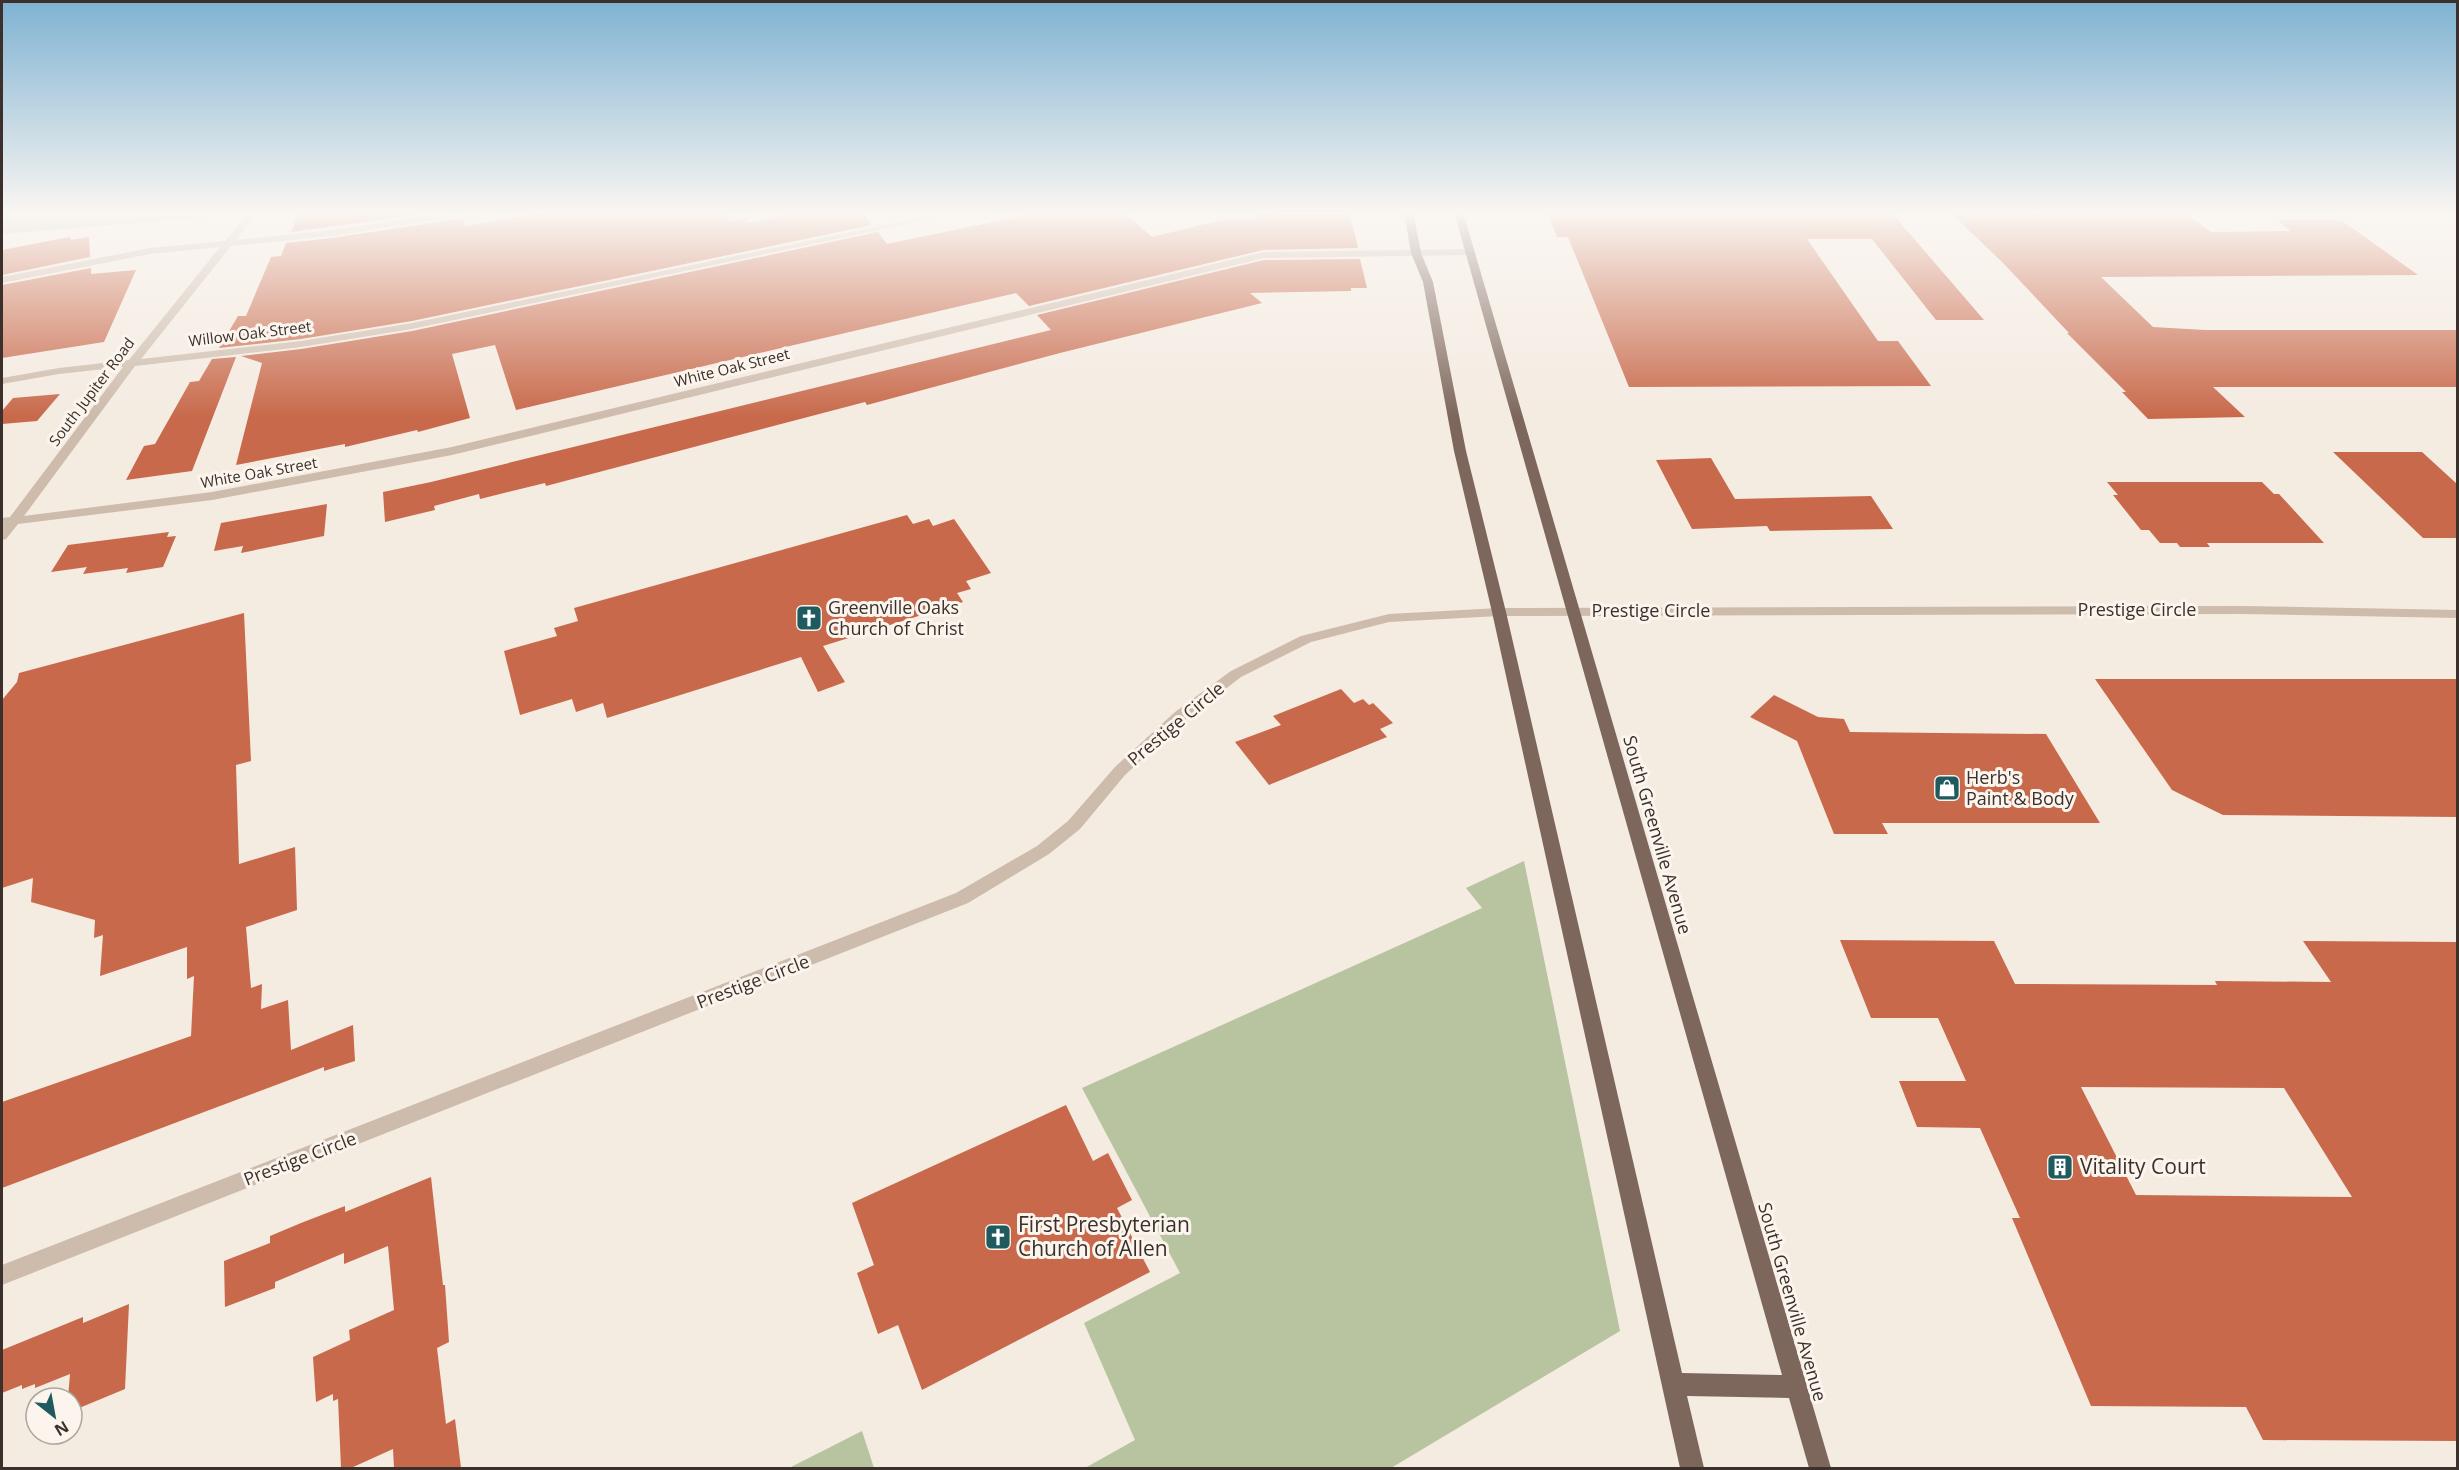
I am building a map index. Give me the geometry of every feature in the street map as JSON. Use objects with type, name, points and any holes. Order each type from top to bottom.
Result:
[{"type":"main road","points":[[1427,281],[1460,451],[1499,612],[1692,1468]]},
{"type":"main road","name":"South Greenville Avenue","points":[[1477,281],[1820,1468]]},
{"type":"main road","points":[[1673,1383],[1796,1388]]},
{"type":"street","name":"South Jupiter Road","points":[[2,536],[132,363],[199,281]]},
{"type":"street","name":"Willow Oak Street","points":[[2,381],[59,371],[301,344],[412,326],[629,281]]},
{"type":"street","name":"White Oak Street","points":[[2,522],[212,496],[407,461],[1157,281]]},
{"type":"street","name":"Prestige Circle","points":[[2,1275],[962,898],[1016,867],[1074,825],[1120,771],[1173,723],[1236,674],[1306,639],[1389,618],[1499,612],[2242,610],[2457,614]]},
{"type":"green space","points":[[1524,861],[1620,1331],[1391,1468],[1085,1468],[1135,1440],[1084,1323],[1180,1273],[1082,1088],[1482,908],[1466,888]]},
{"type":"green space","points":[[862,1431],[874,1468],[789,1468]]},
{"type":"building","points":[[25,281],[131,281],[104,342],[2,358],[2,285]]},
{"type":"building","points":[[261,281],[606,281],[412,321],[301,339],[219,348],[238,316],[246,316]]},
{"type":"building","points":[[649,281],[1135,281],[1029,306],[1016,293],[516,410],[495,345],[452,354],[470,418],[418,432],[417,430],[345,447],[345,444],[236,465],[262,363],[241,356],[412,331]]},
{"type":"building","points":[[1179,281],[1365,281],[1367,288],[1351,288],[1351,291],[1250,293],[1262,303],[1060,353],[867,405],[865,402],[546,486],[545,483],[480,499],[479,494],[434,506],[435,510],[385,522],[383,492],[1051,330],[1037,315]]},
{"type":"building","points":[[1586,281],[1836,281],[1878,341],[1898,341],[1931,386],[1629,387]]},
{"type":"building","points":[[1905,281],[1950,281],[1984,320],[1936,320]]},
{"type":"building","points":[[2020,281],[2105,281],[2153,327],[2205,330],[2457,330],[2457,387],[2213,387],[2245,417],[2148,419],[2122,392],[2126,392],[2067,333],[2069,333]]},
{"type":"building","points":[[236,357],[192,471],[126,480],[144,446],[155,444],[190,382],[199,381],[212,359]]},
{"type":"building","points":[[60,394],[37,421],[2,424],[2,411],[13,398]]},
{"type":"building","points":[[2333,452],[2422,452],[2457,484],[2457,538],[2423,538]]},
{"type":"building","points":[[1711,458],[1735,499],[1871,496],[1893,529],[1770,531],[1767,526],[1692,529],[1656,460]]},
{"type":"building","points":[[2107,482],[2262,482],[2274,494],[2279,494],[2324,543],[2207,543],[2210,547],[2180,547],[2177,543],[2160,543],[2149,530],[2141,530],[2113,495],[2118,495]]},
{"type":"building","points":[[327,504],[324,536],[241,553],[243,546],[214,551],[221,523]]},
{"type":"building","name":"Greenville Oaks Church of Christ","points":[[907,515],[913,524],[929,519],[933,526],[954,519],[991,573],[966,581],[971,589],[957,593],[963,602],[823,646],[845,682],[818,692],[801,657],[607,718],[603,703],[576,712],[572,699],[520,715],[504,651],[557,636],[554,628],[578,621],[574,608]]},
{"type":"building","points":[[169,532],[167,537],[176,536],[163,567],[126,573],[128,568],[83,574],[87,567],[51,572],[68,545]]},
{"type":"building","points":[[244,613],[251,761],[236,765],[239,864],[295,847],[297,910],[246,927],[251,988],[262,984],[261,1009],[288,1000],[291,1050],[353,1025],[355,1061],[324,1071],[324,1067],[2,1188],[2,1102],[191,1036],[194,976],[187,979],[187,947],[100,976],[103,935],[94,938],[95,920],[31,902],[33,878],[2,888],[2,700],[17,682],[19,673]]},
{"type":"building","points":[[2095,679],[2457,679],[2457,817],[2223,815],[2172,790]]},
{"type":"building","points":[[1341,689],[1354,703],[1363,699],[1369,705],[1373,703],[1393,723],[1380,729],[1387,737],[1269,785],[1235,742],[1281,725],[1273,716]]},
{"type":"building","name":"Herb's Paint & Body","points":[[1774,695],[1818,717],[1844,719],[1850,732],[2046,734],[2100,823],[1882,823],[1888,834],[1834,834],[1797,741],[1750,717]]},
{"type":"building","name":"Vitality Court","points":[[1840,940],[1994,941],[2015,984],[2217,985],[2215,981],[2331,982],[2303,941],[2457,942],[2457,1441],[2263,1440],[2246,1407],[2091,1406],[2012,1218],[2020,1218],[1980,1128],[1917,1127],[1899,1081],[1966,1081],[1938,1018],[1871,1018]],"holes":[[[2081,1087],[2284,1088],[2352,1197],[2136,1195]]]},
{"type":"building","name":"First Presbyterian Church of Allen","points":[[1066,1105],[1093,1161],[1108,1153],[1132,1200],[1117,1208],[1150,1272],[922,1390],[898,1325],[878,1334],[857,1273],[874,1265],[852,1203]]},
{"type":"building","points":[[431,1177],[443,1285],[445,1285],[449,1342],[437,1348],[446,1424],[455,1419],[461,1468],[394,1468],[393,1449],[351,1468],[341,1468],[338,1399],[333,1401],[333,1394],[316,1402],[313,1357],[350,1340],[349,1330],[394,1310],[388,1246],[344,1264],[344,1253],[275,1282],[275,1288],[225,1307],[224,1261],[270,1243],[270,1236],[301,1223],[345,1206],[345,1212]]},
{"type":"building","points":[[129,1304],[125,1389],[84,1406],[84,1386],[69,1386],[70,1374],[40,1386],[35,1386],[35,1384],[24,1386],[22,1389],[22,1385],[2,1393],[2,1350],[83,1317],[83,1323]]},
{"type":"place","name":"Greenville Oaks Church of Christ","points":[[809,618]]},
{"type":"place","name":"Herb's Paint & Body","points":[[1947,788]]},
{"type":"place","name":"Vitality Court","points":[[2060,1167]]},
{"type":"place","name":"First Presbyterian Church of Allen","points":[[998,1237]]}]
